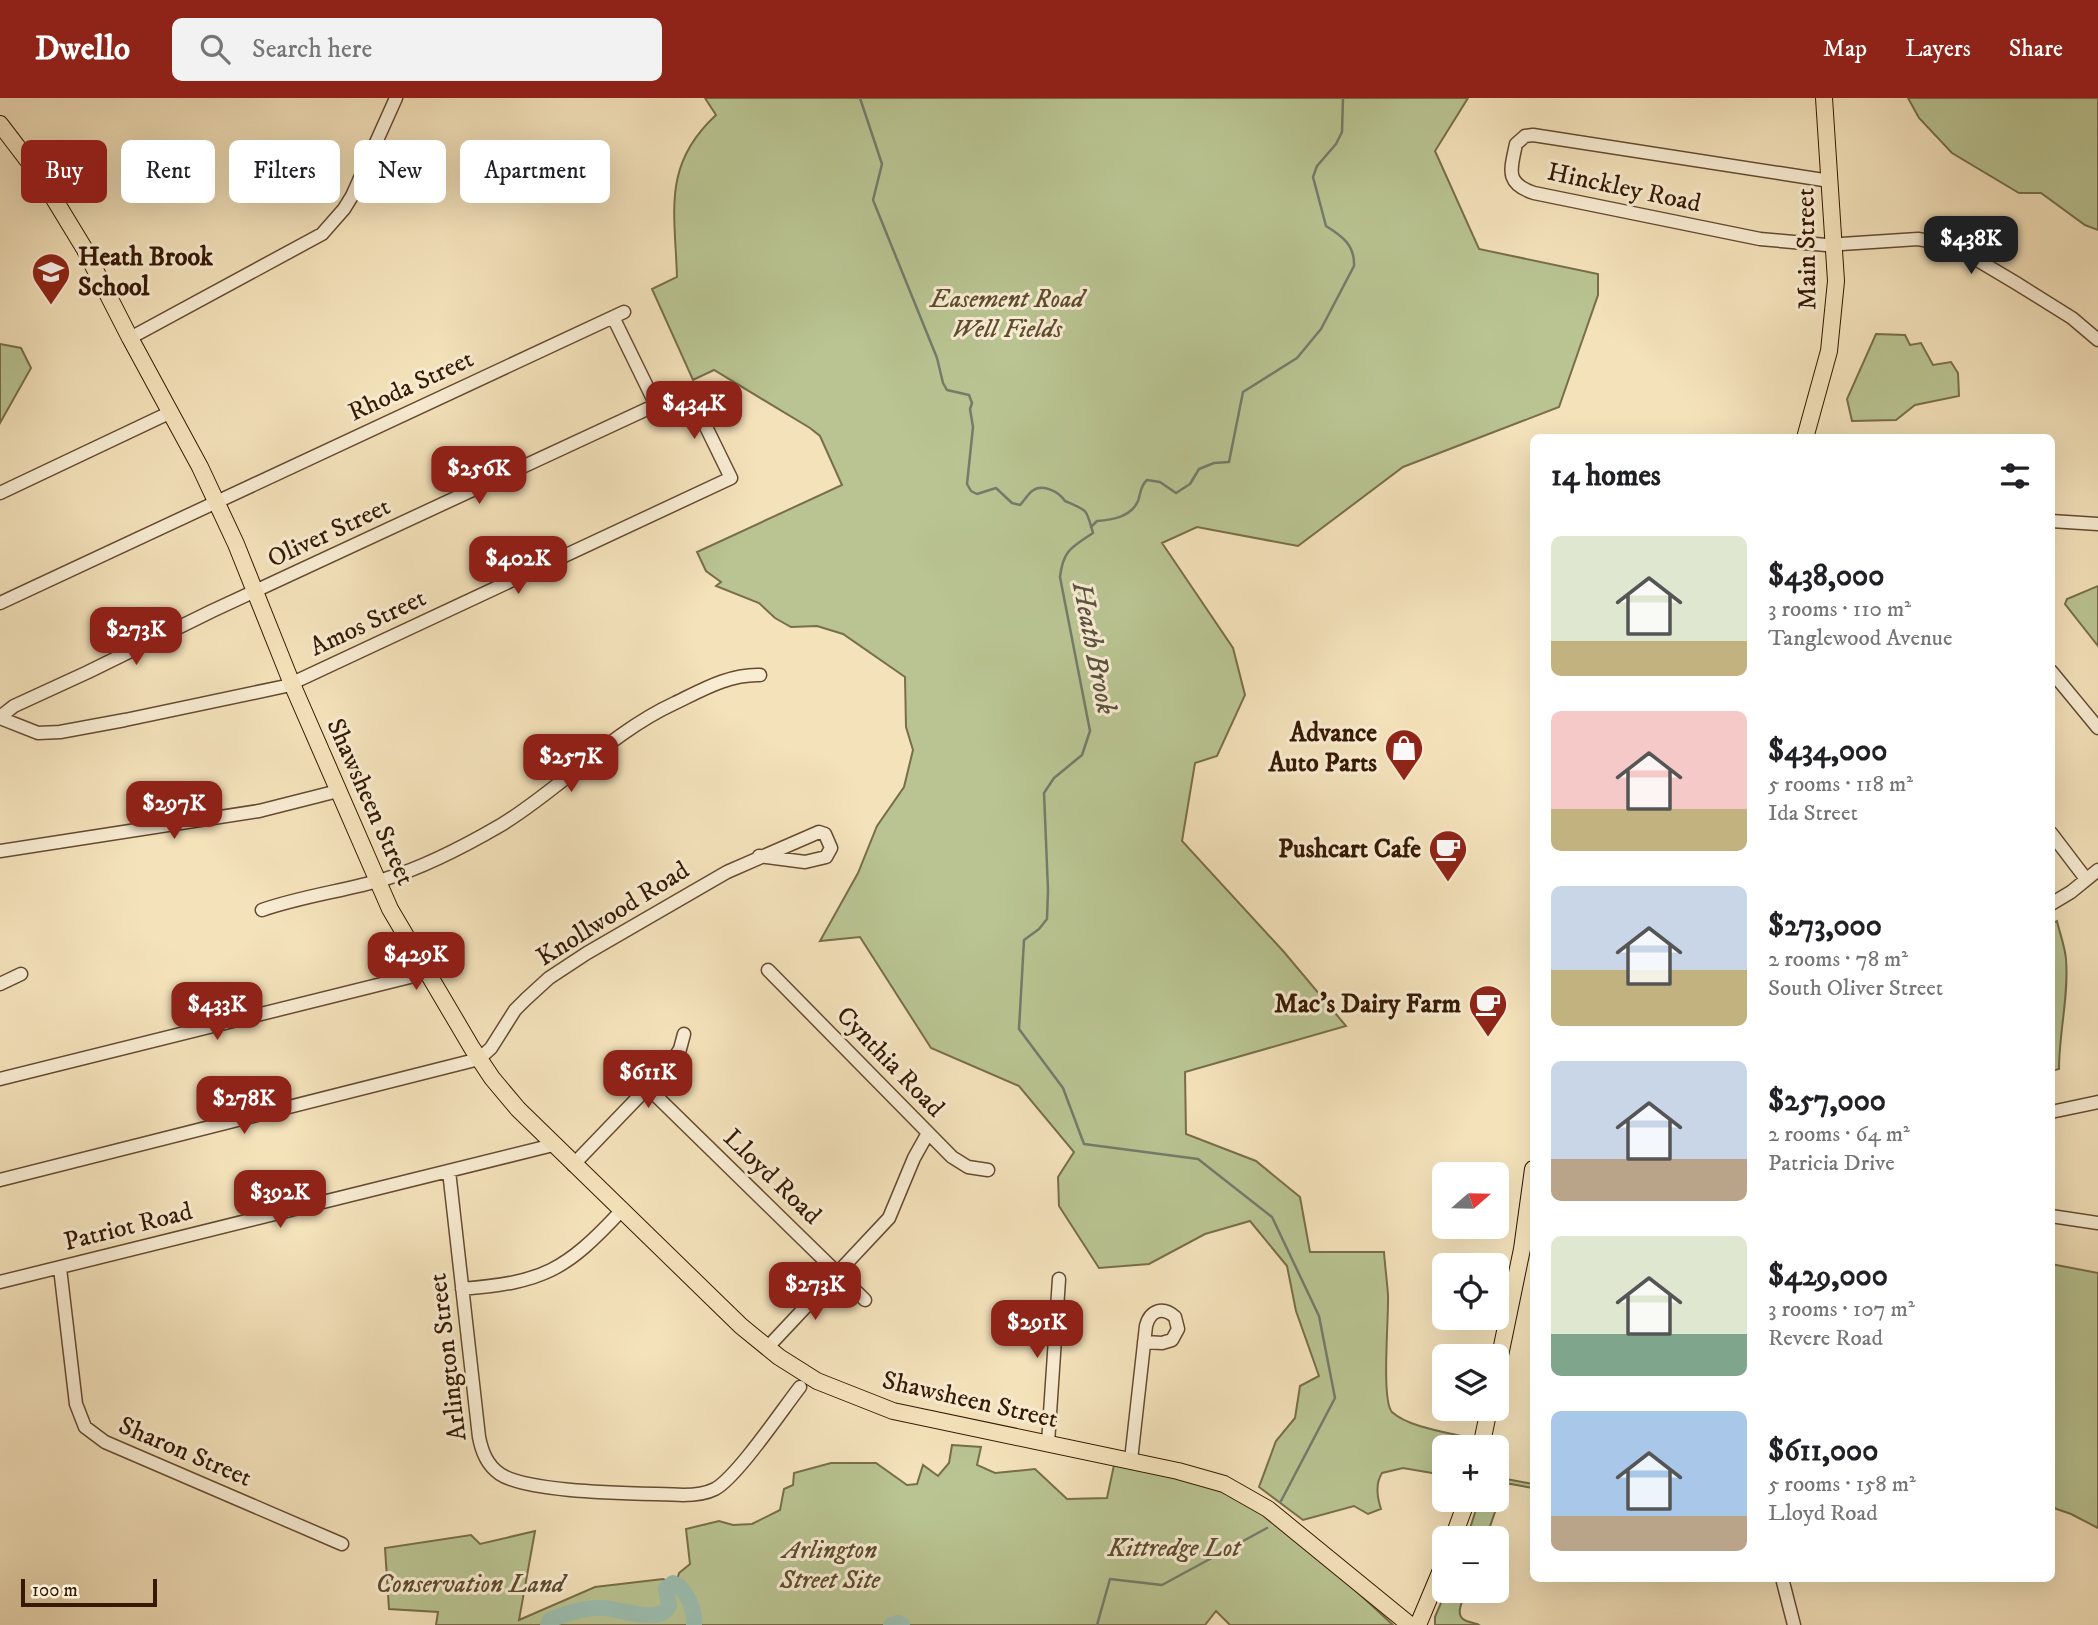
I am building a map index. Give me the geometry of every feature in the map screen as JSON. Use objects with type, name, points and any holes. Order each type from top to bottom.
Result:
[{"type":"main road","name":"Main Street","points":[[1806,434],[1824,374],[1832,330],[1836,281],[1824,98]]},
{"type":"main road","name":"Shawsheen Street","points":[[0,124],[50,191],[84,248],[217,502],[377,881],[426,973],[479,1059],[508,1098],[727,1313],[767,1348],[824,1384],[892,1411],[1131,1460],[1224,1484],[1252,1498],[1304,1537],[1410,1625]]},
{"type":"main road","points":[[1502,1344],[1522,1250],[1530,1191]]},
{"type":"main road","points":[[1418,1625],[1432,1592]]},
{"type":"street","points":[[130,338],[322,234],[352,196],[396,98]]},
{"type":"street","name":"Hinckley Road","points":[[1830,181],[1533,135],[1525,136],[1516,144],[1511,173],[1516,185],[1523,189],[1559,200],[1760,239],[1835,244]]},
{"type":"street","points":[[1835,244],[1918,239],[1949,247],[1969,255],[2060,310],[2098,340]]},
{"type":"street","name":"Rhoda Street","points":[[0,603],[618,315],[656,405]]},
{"type":"street","name":"Oliver Street","points":[[0,718],[14,706],[688,390],[730,478]]},
{"type":"street","points":[[0,493],[170,412]]},
{"type":"street","name":"Amos Street","points":[[0,718],[38,733],[60,732],[292,684],[730,478]]},
{"type":"street","points":[[2055,521],[2098,524]]},
{"type":"street","points":[[262,911],[416,868],[500,825],[546,794],[623,732],[658,710],[723,680],[743,675],[760,675]]},
{"type":"street","points":[[2055,676],[2098,729]]},
{"type":"street","points":[[0,851],[259,811],[338,791]]},
{"type":"street","name":"Knollwood Road","points":[[479,1059],[491,1048],[514,1010],[555,974],[612,937],[715,878],[759,856],[820,831],[827,837],[831,848],[828,856],[813,861],[759,856]]},
{"type":"street","points":[[2055,838],[2086,879]]},
{"type":"street","points":[[2055,901],[2098,870]]},
{"type":"street","name":"Cynthia Road","points":[[768,970],[960,1163],[988,1170]]},
{"type":"street","points":[[0,1079],[426,973]]},
{"type":"street","points":[[0,984],[21,974]]},
{"type":"street","points":[[573,1164],[677,1056],[684,1034]]},
{"type":"street","points":[[0,1180],[479,1059]]},
{"type":"street","name":"Lloyd Road","points":[[647,1087],[865,1300]]},
{"type":"street","points":[[2055,1111],[2098,1102]]},
{"type":"street","points":[[767,1348],[889,1218],[914,1158],[928,1133]]},
{"type":"street","name":"Patriot Road","points":[[0,1282],[553,1145]]},
{"type":"street","name":"Arlington Street","points":[[449,1171],[481,1448],[492,1467],[500,1474],[521,1483],[546,1487],[669,1495],[705,1493],[715,1489],[731,1475],[800,1387]]},
{"type":"street","points":[[462,1289],[525,1281],[551,1271],[577,1254],[621,1211]]},
{"type":"street","points":[[2055,1217],[2098,1223]]},
{"type":"street","name":"Sharon Street","points":[[60,1268],[74,1396],[81,1420],[91,1433],[105,1442],[342,1544]]},
{"type":"street","points":[[1048,1443],[1059,1279]]},
{"type":"street","points":[[1131,1460],[1144,1342]]},
{"type":"street","points":[[1783,1582],[1794,1625]]},
{"type":"green space","name":"Easement Road Well Fields","points":[[705,98],[1468,98],[1435,151],[1479,249],[1598,274],[1598,295],[1559,407],[1403,467],[1298,546],[1197,527],[1162,543],[1233,648],[1245,695],[1217,756],[1195,763],[1182,841],[1284,952],[1346,1026],[1185,1072],[1186,1134],[1256,1161],[1300,1197],[1310,1252],[1384,1252],[1388,1295],[1386,1357],[1389,1405],[1392,1412],[1409,1422],[1457,1435],[1432,1435],[1432,1473],[1403,1468],[1382,1473],[1377,1491],[1381,1509],[1368,1514],[1354,1506],[1303,1520],[1259,1487],[1276,1441],[1295,1418],[1300,1386],[1319,1376],[1296,1311],[1287,1266],[1250,1221],[1205,1234],[1149,1264],[1099,1268],[1059,1206],[1058,1177],[1074,1152],[1019,1086],[931,1048],[860,937],[820,941],[858,873],[877,826],[904,787],[913,750],[906,727],[905,677],[843,634],[817,626],[791,627],[775,618],[759,603],[716,586],[721,582],[706,571],[697,552],[842,485],[820,436],[810,428],[714,370],[693,380],[652,289],[677,277],[674,210],[679,171],[687,152],[716,115]]},
{"type":"green space","points":[[1908,98],[2098,98],[2098,230],[2085,225],[2041,193],[2019,193],[1952,153],[1919,118]]},
{"type":"green space","points":[[1876,334],[1905,335],[1910,345],[1921,343],[1933,365],[1951,362],[1958,373],[1959,396],[1915,405],[1896,420],[1852,421],[1847,399]]},
{"type":"green space","points":[[0,344],[21,348],[31,368],[0,423]]},
{"type":"green space","points":[[2098,586],[2098,646],[2065,604],[2067,599]]},
{"type":"green space","points":[[2057,921],[2065,954],[2067,973],[2059,1069],[2055,1070]]},
{"type":"green space","points":[[2055,1265],[2098,1273],[2098,1528],[2055,1508]]},
{"type":"green space","points":[[952,1445],[981,1447],[977,1465],[995,1473],[1035,1469],[1067,1499],[1107,1498],[1114,1465],[1206,1476],[1274,1511],[1393,1625],[1230,1625],[1216,1611],[1205,1625],[436,1625],[438,1612],[389,1609],[385,1548],[471,1535],[480,1544],[535,1531],[519,1620],[595,1587],[663,1579],[676,1584],[679,1573],[690,1564],[686,1529],[719,1521],[733,1525],[752,1524],[780,1510],[784,1489],[793,1485],[794,1473],[831,1463],[876,1463],[907,1485],[917,1484],[923,1465],[938,1476],[949,1463]]},
{"type":"green space","points":[[1509,1479],[1530,1483],[1530,1487],[1509,1484]]},
{"type":"green space","points":[[1475,1512],[1495,1512],[1490,1526],[1471,1526]]},
{"type":"green space","points":[[1441,1603],[1462,1603],[1460,1613],[1464,1620],[1479,1625],[1435,1625]]},
{"type":"waterway","name":"Heath Brook","points":[[860,98],[882,164],[873,200],[937,358],[943,383],[947,390],[969,395],[972,403],[970,409],[973,427],[967,484],[971,491],[977,494],[996,488],[1012,503],[1020,505],[1030,492],[1041,488],[1050,490],[1085,511],[1093,533],[1066,555],[1060,577],[1090,731],[1082,755],[1054,778],[1044,793],[1047,919],[1024,940],[1019,1029],[1063,1088],[1084,1144],[1198,1159],[1272,1217],[1319,1316],[1335,1398],[1281,1501]]},
{"type":"waterway","points":[[1091,527],[1097,521],[1115,518],[1131,511],[1147,480],[1160,482],[1176,493],[1190,484],[1199,469],[1214,463],[1229,462],[1243,392],[1297,358],[1321,329],[1354,266],[1350,247],[1326,226],[1313,177],[1317,166],[1336,144],[1342,132],[1343,98]]},
{"type":"waterway","name":"Heath Brook","points":[[1097,1625],[1110,1579],[1162,1585],[1267,1528]]},
{"type":"waterway","points":[[548,1625],[550,1620],[556,1617],[590,1608],[649,1615],[664,1612],[669,1606],[666,1589],[673,1583],[689,1601],[694,1625]]},
{"type":"waterway","points":[[891,1625],[902,1625]]},
{"type":"place","name":"Heath Brook School","points":[[51,306]]},
{"type":"place","name":"Advance Auto Parts","points":[[1404,782]]},
{"type":"place","name":"Pushcart Cafe","points":[[1448,883]]},
{"type":"place","name":"Mac's Dairy Farm","points":[[1488,1038]]},
{"type":"park label","name":"Kittredge Lot","points":[[1174,1548]]},
{"type":"park label","name":"Arlington Street Site","points":[[830,1565]]},
{"type":"park label","name":"Conservation Land","points":[[470,1584]]}]
